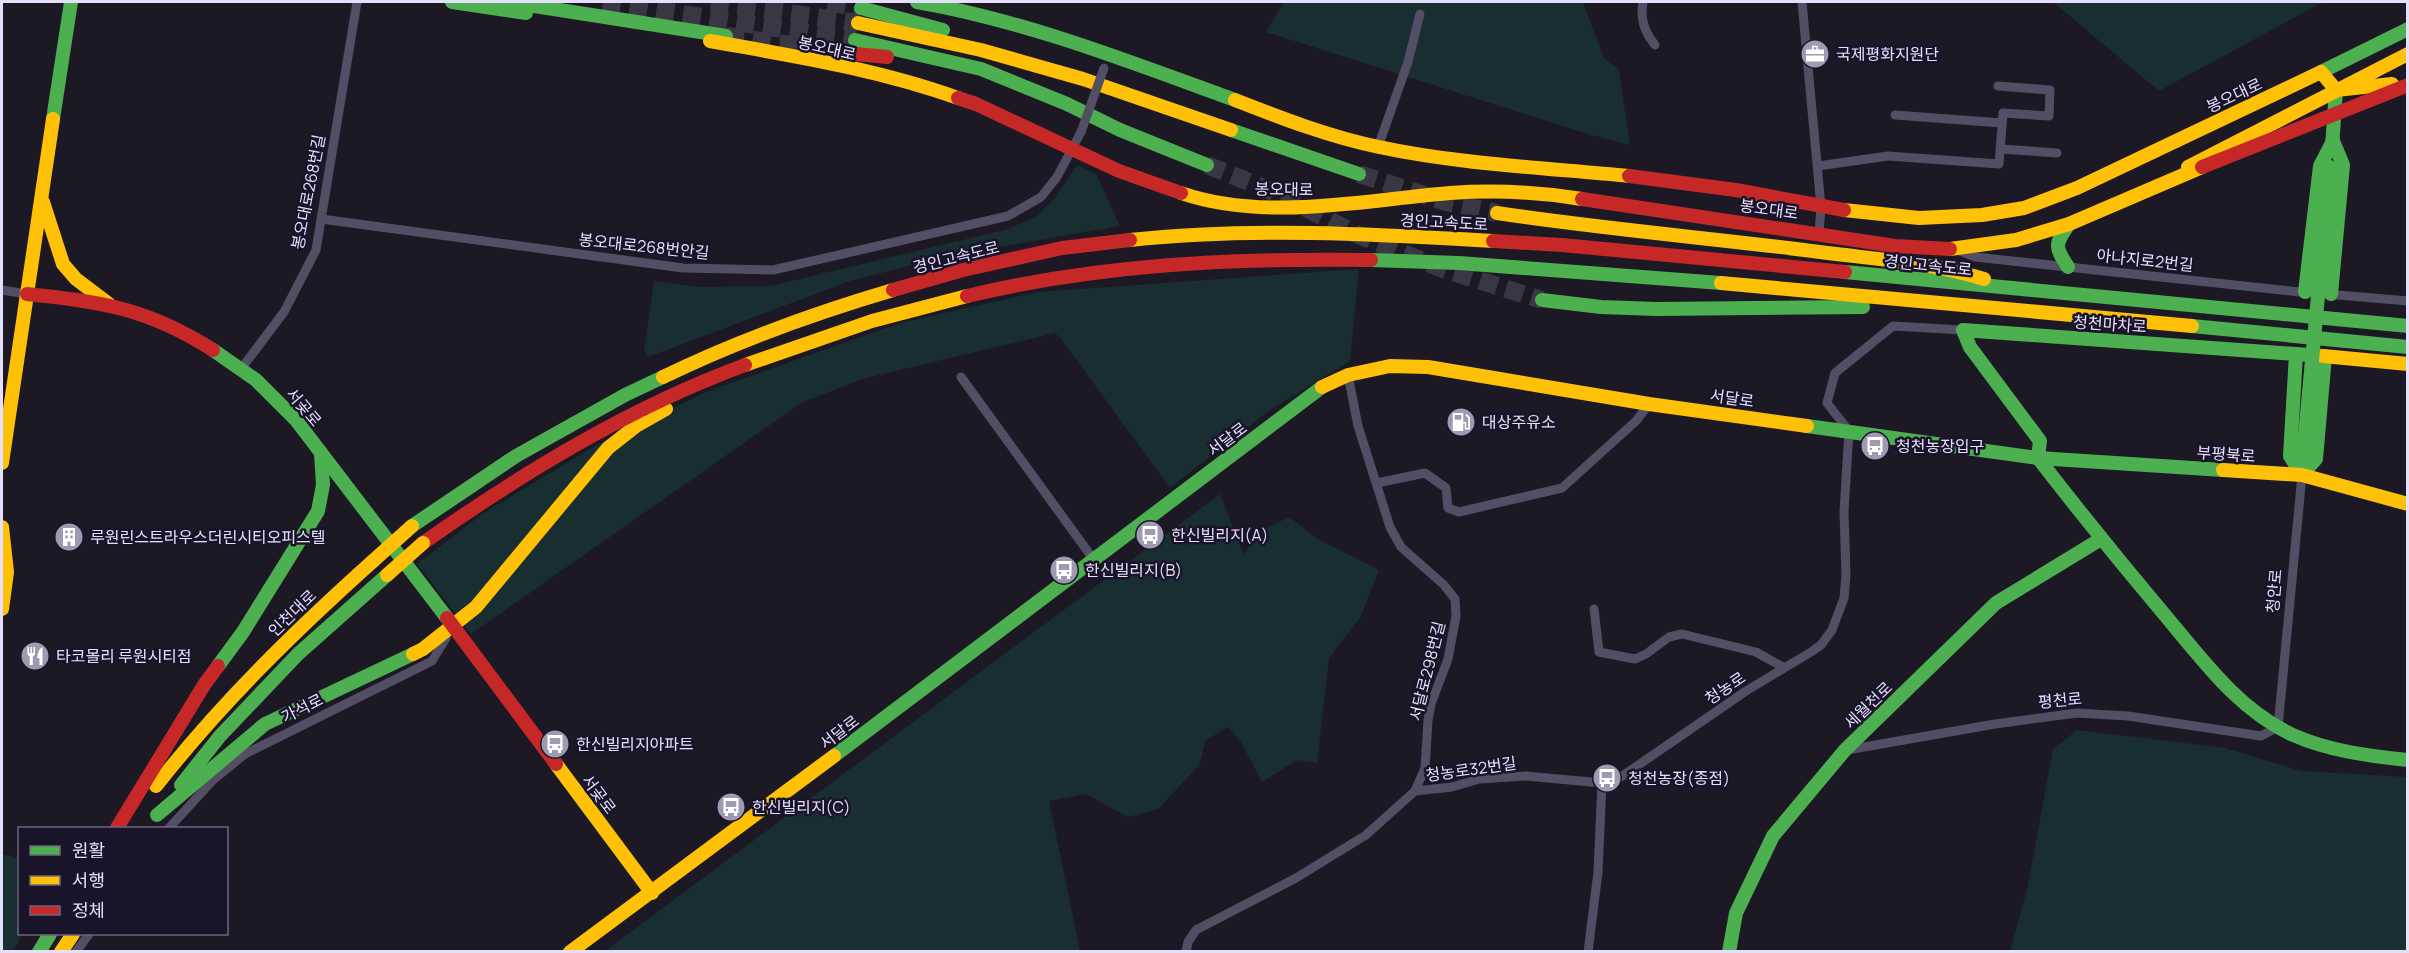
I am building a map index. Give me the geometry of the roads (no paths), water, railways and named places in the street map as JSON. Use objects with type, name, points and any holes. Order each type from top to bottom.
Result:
[{"type":"main road","points":[[2,463],[71,2]]},
{"type":"main road","name":"봉오대로","points":[[452,2],[714,42],[792,56],[925,86],[975,104],[1119,171],[1180,192],[1227,203],[1268,207],[1321,206],[1452,193],[1499,192],[1572,197],[1819,232],[1895,246],[1956,249],[2016,240],[2069,224],[2133,195],[2408,83]]},
{"type":"main road","points":[[509,2],[726,36]]},
{"type":"main road","name":"봉오대로","points":[[917,2],[964,10],[1110,53],[1288,120],[1378,147],[1468,160],[1647,178],[1736,190],[1821,207],[1919,218],[1982,215],[2024,208],[2078,188],[2408,29]]},
{"type":"main road","points":[[861,8],[989,42],[1098,76],[1189,110],[1204,121]]},
{"type":"main road","name":"봉오대로","points":[[858,23],[981,50],[1083,79],[1359,174]]},
{"type":"main road","points":[[856,47],[981,69],[1067,104],[1120,130],[1207,165]]},
{"type":"main road","name":"봉오대로","points":[[2133,195],[2408,54]]},
{"type":"main road","points":[[2305,292],[2320,166],[2333,141],[2335,114],[2336,90],[2321,72]]},
{"type":"main road","points":[[2336,90],[2408,83]]},
{"type":"main road","points":[[2331,294],[2343,165],[2333,141]]},
{"type":"main road","name":"청안로","points":[[2302,475],[2333,141]]},
{"type":"main road","points":[[42,198],[63,264],[76,279],[109,304]]},
{"type":"main road","points":[[1497,213],[1576,225],[1808,250],[1956,270],[2020,290]]},
{"type":"main road","points":[[2068,267],[2057,251],[2058,240],[2069,224]]},
{"type":"main road","name":"경인고속도로","points":[[516,456],[625,395],[700,359],[842,305],[963,270],[1062,248],[1158,237],[1241,232],[1332,232],[1562,245],[2408,326]]},
{"type":"main road","points":[[157,815],[237,745],[265,724],[423,649],[476,608],[608,448],[636,426],[673,405],[709,378],[782,351],[896,314],[1002,287],[1080,273],[1239,261],[1428,261],[1701,281],[2408,347]]},
{"type":"main road","name":"서곶로","points":[[27,294],[109,304],[155,318],[194,339],[241,369],[283,406],[453,626],[652,893]]},
{"type":"main road","points":[[1542,300],[1601,307],[1656,309],[1844,306],[1950,315],[2020,310]]},
{"type":"main road","points":[[1963,330],[1970,347],[2040,441],[2038,458],[2101,539],[2212,672],[2247,707],[2278,727],[2324,747],[2356,755],[2408,760]]},
{"type":"main road","name":"청천마차로","points":[[1963,330],[2408,364]]},
{"type":"main road","points":[[2296,354],[2290,456],[2302,475],[2316,459],[2325,356]]},
{"type":"main road","name":"서달로","points":[[570,951],[652,893],[1327,384],[1348,375],[1390,366],[1428,367],[1649,404],[2038,458]]},
{"type":"main road","name":"인천대로","points":[[148,827],[220,736],[290,662],[423,543],[475,505],[526,474],[639,410],[709,378]]},
{"type":"main road","points":[[118,827],[204,685],[243,632],[315,517],[325,493],[321,453]]},
{"type":"main road","name":"인천대로","points":[[124,827],[168,769],[301,625],[412,526],[516,456]]},
{"type":"main road","name":"부평북로","points":[[2038,458],[2302,475],[2408,504]]},
{"type":"main road","points":[[2,527],[7,572],[2,609]]},
{"type":"main road","name":"세월천로","points":[[1729,951],[1736,913],[1773,836],[1845,750],[1996,603],[2101,539]]},
{"type":"main road","points":[[39,951],[49,935]]},
{"type":"main road","points":[[61,951],[72,935]]},
{"type":"street","name":"봉오대로268번길","points":[[241,369],[284,312],[316,250],[357,2]]},
{"type":"street","points":[[1643,2],[1642,22],[1646,34],[1655,45]]},
{"type":"street","points":[[1802,2],[1818,166],[1821,207],[1819,232]]},
{"type":"street","points":[[1378,147],[1408,62],[1420,14]]},
{"type":"street","name":"봉오대로268번안길","points":[[321,219],[683,268],[773,270],[1008,216],[1041,196],[1057,177],[1081,132],[1110,53]]},
{"type":"street","points":[[1818,166],[1888,156],[1999,164],[2003,113],[2049,116],[2050,90],[1998,86]]},
{"type":"street","points":[[1895,115],[2002,123]]},
{"type":"street","points":[[2001,149],[2057,153]]},
{"type":"street","name":"아나지로2번길","points":[[1956,249],[1975,257],[2408,301]]},
{"type":"street","points":[[2,290],[27,294]]},
{"type":"street","points":[[1849,431],[1827,403],[1835,373],[1893,326],[1963,330]]},
{"type":"street","name":"서달로298번길","points":[[1186,951],[1188,942],[1196,930],[1296,878],[1366,835],[1415,791],[1425,768],[1431,704],[1448,659],[1456,616],[1455,598],[1444,585],[1401,548],[1390,527],[1358,426],[1348,375]]},
{"type":"street","points":[[961,377],[1095,560]]},
{"type":"street","points":[[1377,483],[1425,474],[1446,488],[1448,508],[1459,512],[1562,488],[1636,421],[1649,404]]},
{"type":"street","name":"청농로","points":[[1602,783],[1621,777],[1783,667],[1821,645],[1832,630],[1839,614],[1846,575],[1844,512],[1849,431]]},
{"type":"street","name":"청안로","points":[[2278,727],[2302,475]]},
{"type":"street","points":[[1594,609],[1599,652],[1635,659],[1669,638],[1682,634],[1756,652],[1783,667]]},
{"type":"street","name":"가석로","points":[[170,827],[213,780],[245,754],[432,661],[453,626]]},
{"type":"street","name":"평천로","points":[[1845,750],[1995,724],[2077,713],[2128,716],[2261,736],[2278,727]]},
{"type":"street","name":"청농로32번길","points":[[1415,791],[1452,787],[1479,779],[1526,776],[1602,783]]},
{"type":"street","points":[[1588,951],[1598,872],[1602,783]]},
{"type":"street","points":[[76,951],[88,935]]},
{"type":"tunnel","points":[[603,2],[855,40]]},
{"type":"tunnel","points":[[711,2],[858,23]]},
{"type":"tunnel","points":[[828,2],[861,8]]},
{"type":"tunnel","points":[[726,36],[856,54]]},
{"type":"tunnel","points":[[1207,165],[1281,195],[1356,234],[1440,268],[1542,300]]},
{"type":"tunnel","points":[[1359,174],[1446,202],[1497,213]]},
{"type":"place","name":"국제평화지원단","points":[[1815,54]]},
{"type":"place","name":"대상주유소","points":[[1461,422]]},
{"type":"place","name":"청천농장입구","points":[[1875,446]]},
{"type":"place","name":"한신빌리지(A)","points":[[1150,535]]},
{"type":"place","name":"루원린스트라우스더린시티오피스텔","points":[[69,537]]},
{"type":"place","name":"한신빌리지(B)","points":[[1064,570]]},
{"type":"place","name":"타코몰리 루원시티점","points":[[35,656]]},
{"type":"place","name":"한신빌리지아파트","points":[[555,744]]},
{"type":"place","name":"청천농장(종점)","points":[[1607,778]]},
{"type":"place","name":"한신빌리지(C)","points":[[731,807]]}]
